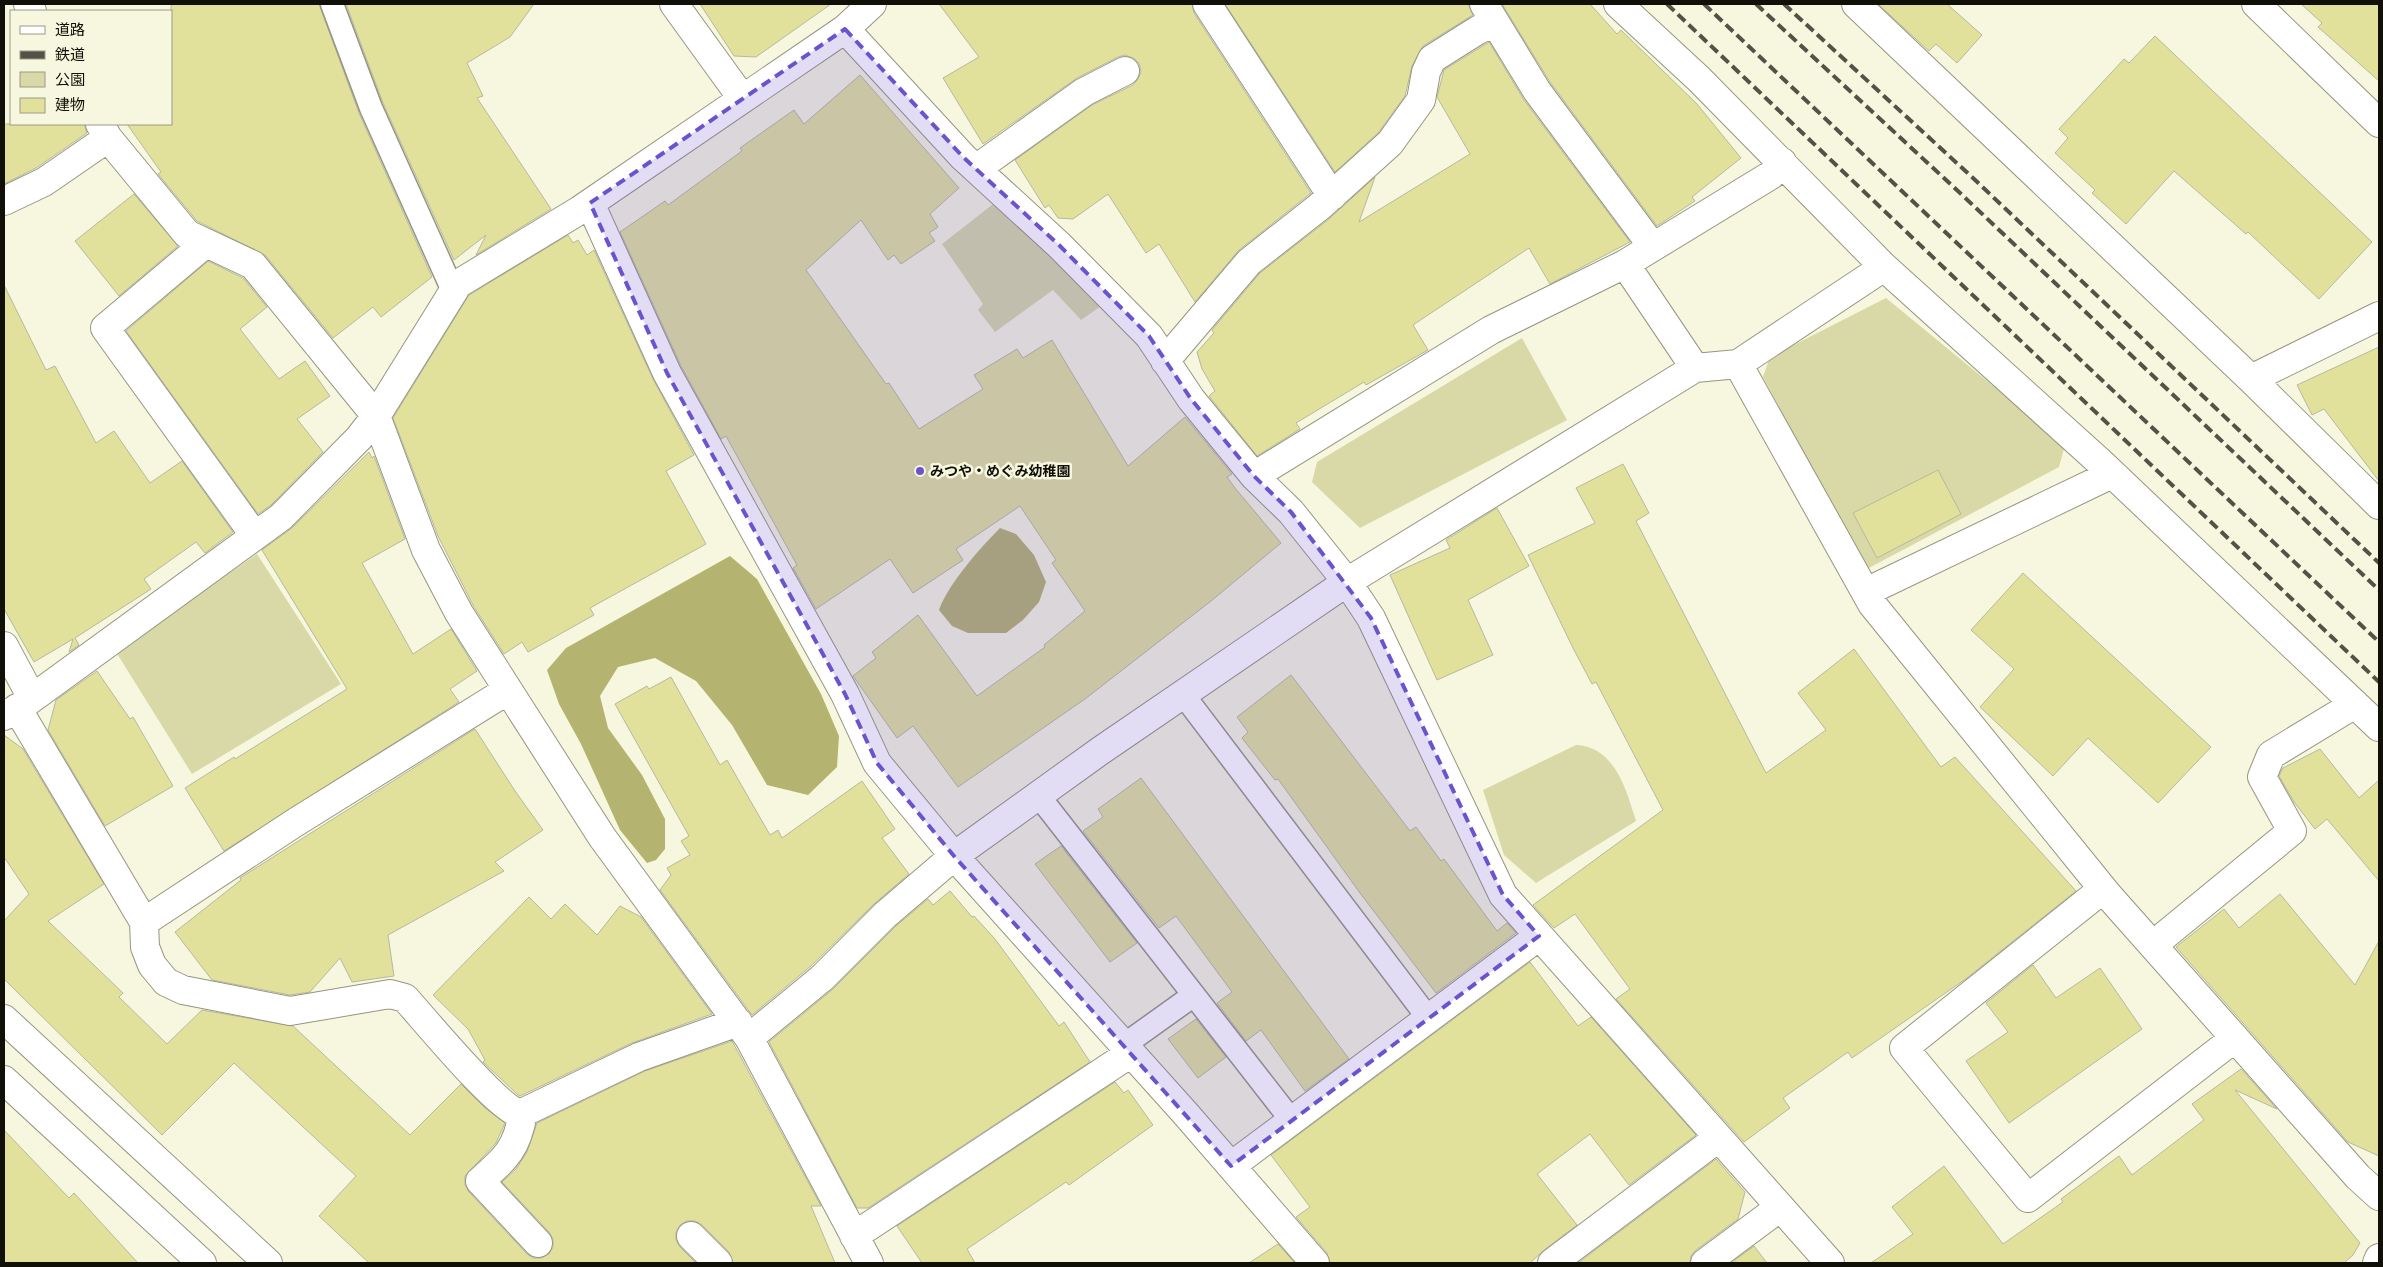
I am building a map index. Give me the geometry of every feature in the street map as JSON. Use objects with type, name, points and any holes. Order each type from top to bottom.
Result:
[{"type":"street","points":[[674,4],[742,98]]},
{"type":"street","points":[[18,707],[281,517],[359,438],[376,416],[458,284],[590,203],[845,29],[872,4]]},
{"type":"street","points":[[1207,4],[1332,196]]},
{"type":"street","points":[[1618,4],[1699,79],[1884,267],[2112,474],[2379,727]]},
{"type":"street","points":[[2256,4],[2379,123]]},
{"type":"street","points":[[1864,6],[2379,505]]},
{"type":"street","points":[[1165,361],[1249,262],[1332,196],[1390,143],[1421,100],[1426,72],[1432,59],[1478,30],[1489,13],[1537,91],[1653,247]]},
{"type":"street","points":[[845,29],[976,169],[1059,245],[1148,336],[1191,399],[1254,476],[1291,512],[1347,582],[1371,618],[1503,895],[1830,1263]]},
{"type":"street","points":[[976,169],[1084,92],[1125,71]]},
{"type":"street","points":[[4,200],[44,182],[104,131],[187,234],[253,265],[376,416],[426,550],[459,613],[602,837],[744,1030],[863,1255],[1127,1049]]},
{"type":"street","points":[[1254,476],[1491,330],[1625,264],[1771,175],[1782,162]]},
{"type":"street","points":[[590,203],[667,373],[846,694],[877,763],[954,856],[1231,1166],[1315,1263]]},
{"type":"street","points":[[206,243],[105,328],[255,536]]},
{"type":"street","points":[[1625,264],[1694,368]]},
{"type":"street","points":[[4,646],[18,707],[144,922],[145,947],[152,965],[166,982],[183,990],[290,1011],[390,994],[405,998],[504,1104],[511,1111],[520,1114],[639,1057],[744,1030],[822,978],[886,915],[954,856],[1182,693],[1347,582],[1694,368],[1738,364],[1884,267]]},
{"type":"street","points":[[2251,379],[2379,316]]},
{"type":"street","points":[[1738,364],[1872,604],[2103,889],[2358,1177],[2379,1196]]},
{"type":"street","points":[[1866,592],[2112,474]]},
{"type":"street","points":[[144,922],[296,822],[508,690]]},
{"type":"street","points":[[2153,946],[2292,831],[2262,777],[2271,755],[2355,704]]},
{"type":"street","points":[[2103,889],[1904,1048],[2028,1198],[2235,1038]]},
{"type":"street","points":[[1231,1166],[1539,936]]},
{"type":"street","points":[[4,1019],[268,1263]]},
{"type":"street","points":[[4,1080],[202,1263]]},
{"type":"street","points":[[523,1113],[514,1147],[480,1182],[538,1243]]},
{"type":"street","points":[[1552,1263],[1718,1138]]},
{"type":"street","points":[[1705,1263],[1780,1208]]},
{"type":"street","points":[[691,1236],[718,1263]]},
{"type":"street","points":[[2377,1263],[2379,1258]]},
{"type":"lane","points":[[332,4],[371,108],[452,291]]},
{"type":"lane","points":[[1182,693],[1429,1019]]},
{"type":"lane","points":[[1038,795],[1292,1121]]},
{"type":"lane","points":[[1127,1049],[1194,995]]},
{"type":"highlighted area","points":[[845,29],[963,157],[1059,245],[1149,336],[1191,399],[1254,476],[1291,512],[1371,618],[1503,895],[1539,936],[1231,1166],[954,856],[877,763],[845,694],[667,373],[590,203]]},
{"type":"green space","points":[[997,201],[1104,304],[1081,320],[1053,290],[995,332],[978,310],[983,304],[942,244]]},
{"type":"green space","points":[[1886,298],[2065,445],[2059,467],[1867,569],[1763,377],[1770,357]]},
{"type":"green space","points":[[1522,338],[1567,420],[1360,528],[1312,482],[1317,462]]},
{"type":"green space","points":[[257,554],[341,684],[192,774],[116,652]]},
{"type":"green space","points":[[1576,745],[1600,753],[1609,761],[1623,783],[1636,821],[1536,883],[1504,855],[1483,790]]},
{"type":"shaded area","points":[[1000,528],[1016,534],[1034,555],[1046,582],[1039,602],[1023,620],[1006,633],[968,633],[952,626],[939,610],[957,577]]},
{"type":"shaded area","points":[[730,556],[757,579],[821,694],[839,736],[837,767],[808,795],[767,785],[732,725],[696,681],[655,658],[618,667],[600,696],[608,728],[642,775],[665,819],[665,849],[656,860],[647,863],[620,830],[581,744],[559,704],[547,670],[566,648]]},
{"type":"building","points":[[171,4],[319,4],[359,113],[432,277],[381,317],[373,307],[333,338],[265,255],[197,221],[158,174],[161,172],[128,125],[172,125]]},
{"type":"building","points":[[346,4],[534,4],[510,37],[467,63],[483,96],[477,98],[551,209],[476,255],[486,235],[454,260],[383,103]]},
{"type":"building","points":[[700,4],[831,4],[756,57],[734,56]]},
{"type":"building","points":[[939,4],[1192,4],[1194,13],[1311,193],[1239,250],[1195,302],[1159,244],[1146,253],[1108,194],[1073,219],[1058,218],[1049,205],[1045,208],[1015,160],[1092,105],[1133,85],[1141,72],[1139,63],[1125,55],[1077,78],[983,144],[943,78],[979,57]]},
{"type":"building","points":[[1225,4],[1468,4],[1473,15],[1423,46],[1412,66],[1405,96],[1378,133],[1335,172]]},
{"type":"building","points":[[1502,4],[1590,4],[1617,34],[1621,30],[1697,104],[1741,158],[1692,197],[1695,201],[1657,226],[1550,82]]},
{"type":"building","points":[[1878,4],[1947,4],[1982,35],[1957,63],[1936,44],[1929,51]]},
{"type":"building","points":[[2301,4],[2379,4],[2379,81],[2318,27],[2322,23]]},
{"type":"building","points":[[2155,36],[2372,242],[2319,299],[2248,232],[2246,234],[2174,171],[2126,224],[2092,193],[2095,190],[2055,153],[2068,138],[2059,129],[2124,59],[2129,63]]},
{"type":"building","points":[[1489,42],[1524,100],[1630,242],[1550,284],[1529,248],[1413,325],[1428,350],[1366,385],[1364,382],[1296,423],[1300,429],[1257,456],[1209,396],[1215,391],[1202,369],[1197,352],[1214,333],[1212,330],[1260,273],[1329,219],[1375,177],[1359,222],[1470,154],[1437,97],[1444,70]]},
{"type":"building","points":[[860,75],[959,188],[930,214],[938,227],[929,233],[935,241],[901,264],[894,255],[888,260],[861,220],[806,270],[886,384],[889,383],[919,429],[983,389],[974,375],[1017,349],[1023,358],[1052,340],[1128,466],[1185,417],[1232,474],[1227,477],[1235,488],[1281,543],[1211,601],[1085,699],[958,787],[913,726],[897,738],[853,676],[876,658],[872,652],[918,615],[977,696],[1045,647],[1044,645],[1085,611],[1052,563],[1056,560],[1020,506],[956,549],[963,560],[913,593],[890,559],[816,609],[793,568],[797,565],[726,436],[721,439],[681,366],[620,232],[665,201],[668,205],[742,151],[740,148],[794,110],[804,124]]},
{"type":"building","points":[[4,124],[84,125],[87,133],[36,168],[4,184]]},
{"type":"building","points":[[134,194],[178,246],[119,296],[75,241]]},
{"type":"building","points":[[568,235],[573,243],[578,240],[587,255],[594,250],[653,379],[694,455],[666,471],[706,544],[590,608],[594,615],[528,652],[522,642],[504,654],[474,607],[438,536],[393,418],[469,295]]},
{"type":"building","points":[[208,261],[243,278],[267,307],[240,329],[279,379],[305,361],[330,396],[297,419],[323,452],[271,505],[258,514],[126,331]]},
{"type":"building","points":[[4,285],[46,370],[55,366],[96,443],[114,431],[150,483],[182,461],[233,532],[205,553],[196,542],[144,579],[151,589],[75,638],[79,645],[69,652],[73,639],[34,662],[4,609]]},
{"type":"building","points":[[2379,347],[2379,481],[2324,409],[2312,415],[2297,385]]},
{"type":"building","points":[[369,452],[372,458],[374,456],[405,539],[362,563],[413,654],[451,629],[477,671],[450,689],[459,702],[224,851],[185,788],[347,689],[262,550],[292,528]]},
{"type":"building","points":[[1623,464],[1649,513],[1636,521],[1766,773],[1826,730],[1798,693],[1854,649],[1941,767],[1955,757],[2076,891],[1967,978],[1852,1058],[1848,1052],[1783,1098],[1790,1108],[1744,1142],[1616,999],[1630,989],[1575,914],[1554,928],[1533,905],[1663,810],[1596,682],[1592,684],[1528,555],[1595,523],[1576,488]]},
{"type":"building","points":[[1938,470],[1961,514],[1877,558],[1853,513]]},
{"type":"building","points":[[1497,508],[1529,566],[1468,600],[1493,655],[1437,680],[1390,575],[1450,548],[1446,540]]},
{"type":"building","points":[[2023,573],[2211,747],[2158,803],[2088,738],[2053,776],[1980,707],[2014,669],[1971,630]]},
{"type":"building","points":[[97,671],[130,719],[133,717],[173,786],[105,826],[48,730],[56,700]]},
{"type":"building","points":[[1291,675],[1410,831],[1416,827],[1441,861],[1444,859],[1497,931],[1507,923],[1516,933],[1436,993],[1360,893],[1278,779],[1275,780],[1242,738],[1248,732],[1237,717]]},
{"type":"building","points":[[671,677],[720,765],[727,760],[770,835],[778,830],[782,838],[862,781],[895,829],[882,838],[909,874],[874,904],[811,966],[752,1015],[660,890],[671,875],[667,868],[690,855],[681,841],[689,836],[615,704],[647,686],[649,689]]},
{"type":"building","points":[[475,729],[543,830],[495,862],[504,871],[388,935],[394,976],[352,982],[340,958],[310,992],[290,995],[212,980],[175,932],[241,880],[240,878]]},
{"type":"building","points":[[4,735],[23,749],[104,884],[48,921],[123,993],[119,997],[167,1044],[202,1010],[293,1026],[410,1135],[461,1084],[485,1108],[505,1123],[496,1143],[465,1176],[465,1185],[469,1192],[527,1254],[533,1258],[541,1258],[549,1254],[553,1247],[553,1239],[549,1232],[502,1182],[516,1169],[527,1152],[537,1123],[645,1071],[732,1041],[821,1206],[811,1206],[835,1263],[733,1263],[729,1252],[702,1225],[695,1221],[687,1221],[680,1225],[676,1232],[676,1240],[680,1247],[696,1263],[369,1263],[319,1216],[356,1176],[234,1063],[162,1135],[4,979],[4,921],[29,894],[4,857]]},
{"type":"building","points":[[2320,749],[2359,798],[2379,780],[2379,881],[2327,819],[2315,829],[2294,802],[2279,776],[2283,768]]},
{"type":"building","points":[[1141,778],[1349,1059],[1305,1091],[1261,1030],[1246,1041],[1217,1003],[1232,992],[1176,916],[1159,928],[1083,831],[1103,817],[1098,809]]},
{"type":"building","points":[[1061,846],[1137,943],[1110,962],[1035,864]]},
{"type":"building","points":[[950,891],[972,917],[974,916],[995,939],[1059,1026],[1064,1022],[1090,1062],[868,1208],[857,1208],[769,1042],[832,990],[896,926],[928,899],[933,905]]},
{"type":"building","points":[[2280,894],[2355,985],[2379,941],[2379,1156],[2348,1142],[2176,947],[2224,909],[2239,928]]},
{"type":"building","points":[[529,897],[551,919],[565,904],[597,935],[620,906],[641,917],[712,1014],[632,1043],[520,1096],[518,1095],[483,1062],[485,1060],[468,1029],[433,995]]},
{"type":"building","points":[[1530,962],[1578,1026],[1591,1017],[1696,1135],[1629,1185],[1590,1134],[1537,1174],[1577,1225],[1530,1263],[1330,1263],[1327,1253],[1296,1217],[1310,1207],[1271,1155]]},
{"type":"building","points":[[2033,965],[2056,998],[2100,968],[2142,1029],[2009,1123],[1966,1061],[2008,1032],[1986,1003]]},
{"type":"building","points":[[1196,1019],[1226,1057],[1198,1078],[1168,1039]]},
{"type":"building","points":[[2241,1069],[2277,1109],[2235,1090],[2360,1243],[2353,1255],[2344,1263],[1871,1263],[1913,1234],[1892,1207],[1944,1166],[2003,1244],[2063,1202],[2061,1199],[2119,1156],[2132,1175],[2204,1120],[2192,1104]]},
{"type":"building","points":[[1115,1082],[1124,1093],[1128,1090],[1153,1125],[1069,1185],[1066,1182],[967,1249],[975,1263],[922,1263],[897,1226]]},
{"type":"building","points":[[4,1130],[69,1198],[74,1193],[138,1263],[4,1263]]},
{"type":"building","points":[[1716,1159],[1745,1192],[1738,1219],[1696,1250],[1691,1256],[1690,1263],[1578,1263]]},
{"type":"building","points":[[1278,1244],[1295,1263],[1249,1263]]},
{"type":"building","points":[[1754,1246],[1767,1263],[1731,1263]]},
{"type":"railway","points":[[1667,4],[2379,682]]},
{"type":"railway","points":[[1704,4],[2379,642]]},
{"type":"railway","points":[[1756,4],[1959,192],[2379,590]]},
{"type":"railway","points":[[1784,4],[1973,178],[2379,563]]},
{"type":"place","name":"みつや・めぐみ幼稚園","points":[[920,471]]}]
